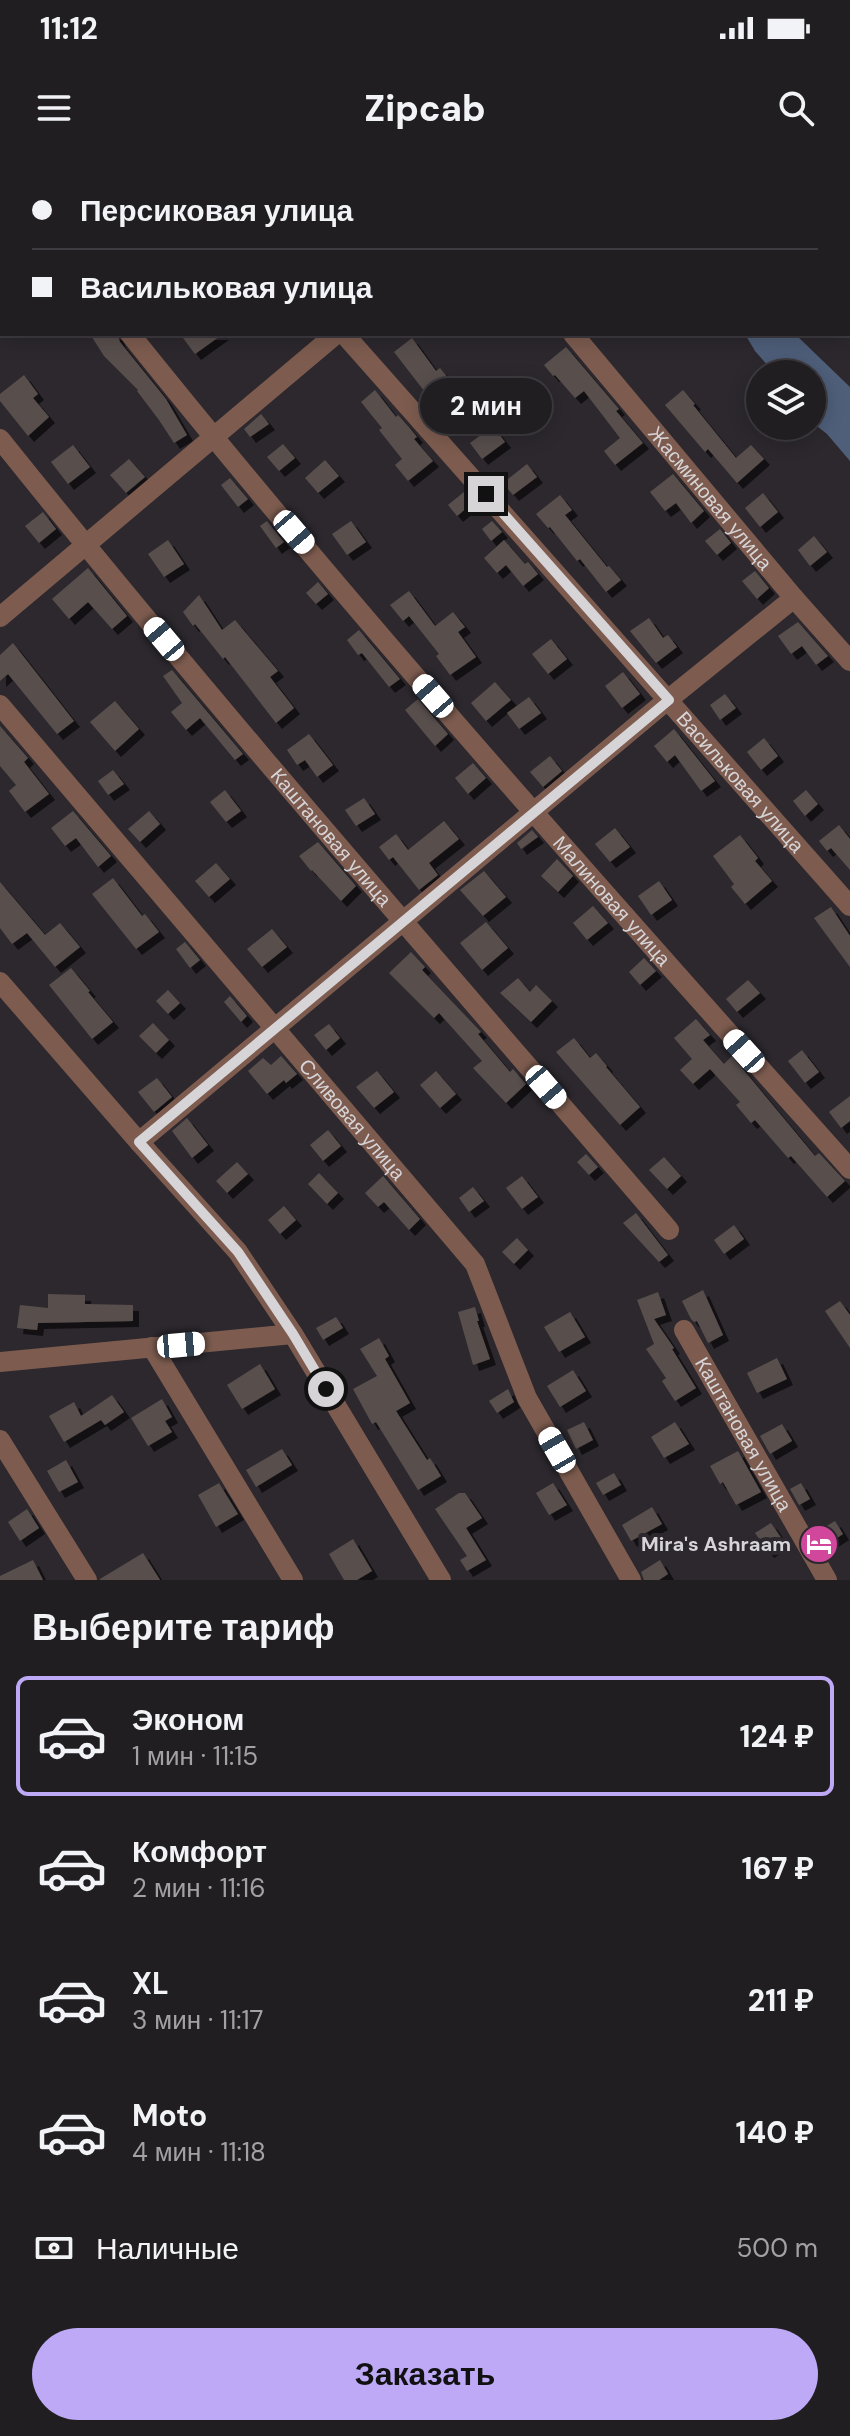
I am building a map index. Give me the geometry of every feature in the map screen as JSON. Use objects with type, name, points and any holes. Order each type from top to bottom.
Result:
[{"type":"street","name":"Малиновая улица","points":[[132,336],[214,438],[533,813],[850,1169]]},
{"type":"street","points":[[0,617],[334,336]]},
{"type":"street","name":"Васильковая улица","points":[[346,336],[850,906]]},
{"type":"street","name":"Жасминовая улица","points":[[575,336],[850,661]]},
{"type":"street","name":"Каштановая улица","points":[[0,439],[85,545],[403,921],[669,1230]]},
{"type":"street","points":[[139,1142],[794,598]]},
{"type":"street","name":"Сливовая улица","points":[[0,705],[475,1264],[527,1398],[631,1580]]},
{"type":"street","points":[[0,982],[238,1252],[293,1334],[441,1580]]},
{"type":"street","name":"Каштановая улица","points":[[684,1330],[827,1580]]},
{"type":"street","points":[[0,1362],[293,1334]]},
{"type":"street","points":[[152,1347],[293,1580]]},
{"type":"street","points":[[0,1440],[87,1580]]},
{"type":"water","points":[[746,336],[797,336],[822,360],[763,360]]},
{"type":"water","points":[[826,364],[850,387],[850,461],[827,434]]},
{"type":"building","points":[[91,336],[118,336],[166,399],[187,435],[174,443],[138,390],[104,356]]},
{"type":"building","points":[[182,336],[220,336],[195,354]]},
{"type":"building","points":[[412,338],[436,371],[440,368],[456,388],[435,405],[394,352]]},
{"type":"building","points":[[566,347],[619,409],[616,411],[643,443],[615,465],[604,451],[620,438],[584,391],[575,398],[544,365]]},
{"type":"building","points":[[24,375],[38,394],[33,398],[49,417],[28,436],[0,401],[0,394]]},
{"type":"building","points":[[375,390],[417,437],[414,439],[433,461],[408,481],[395,465],[402,459],[361,402]]},
{"type":"building","points":[[683,390],[736,458],[751,445],[764,459],[737,483],[708,449],[705,452],[665,405]]},
{"type":"building","points":[[261,414],[269,424],[250,437],[244,429]]},
{"type":"building","points":[[493,426],[505,442],[482,459],[470,443]]},
{"type":"building","points":[[283,444],[295,458],[279,471],[267,457]]},
{"type":"building","points":[[73,445],[90,467],[68,484],[51,462]]},
{"type":"building","points":[[129,459],[145,477],[126,493],[110,475]]},
{"type":"building","points":[[325,460],[339,476],[318,493],[305,478]]},
{"type":"building","points":[[527,464],[537,477],[513,495],[503,483]]},
{"type":"building","points":[[673,474],[704,511],[691,523],[676,503],[665,511],[650,492]]},
{"type":"building","points":[[230,478],[248,499],[238,507],[221,485]]},
{"type":"building","points":[[464,492],[473,503],[457,516],[448,505]]},
{"type":"building","points":[[763,493],[778,512],[760,527],[745,508]]},
{"type":"building","points":[[560,495],[572,510],[565,515],[621,580],[606,592],[580,559],[577,561],[536,514]]},
{"type":"building","points":[[43,512],[56,529],[39,543],[25,526]]},
{"type":"building","points":[[267,521],[284,542],[276,548],[260,526]]},
{"type":"building","points":[[351,521],[366,542],[347,555],[332,534]]},
{"type":"building","points":[[492,521],[502,532],[491,541],[482,529]]},
{"type":"building","points":[[720,529],[731,543],[717,555],[705,541]]},
{"type":"building","points":[[814,536],[827,552],[810,566],[798,550]]},
{"type":"building","points":[[168,540],[184,564],[164,577],[148,554]]},
{"type":"building","points":[[504,540],[538,574],[523,586],[506,565],[497,573],[484,558]]},
{"type":"building","points":[[88,568],[127,616],[112,629],[88,602],[69,619],[52,599]]},
{"type":"building","points":[[755,571],[769,588],[757,599],[742,581]]},
{"type":"building","points":[[318,582],[328,594],[316,604],[306,593]]},
{"type":"building","points":[[409,591],[435,626],[453,612],[465,627],[458,632],[476,657],[450,675],[436,656],[439,654],[409,616],[403,621],[390,605]]},
{"type":"building","points":[[199,595],[222,630],[235,620],[278,671],[270,677],[294,708],[276,723],[225,657],[223,659],[183,612]]},
{"type":"building","points":[[649,618],[663,638],[668,635],[677,647],[656,663],[630,631]]},
{"type":"building","points":[[798,622],[828,656],[816,665],[802,646],[791,654],[778,636]]},
{"type":"building","points":[[359,630],[400,679],[389,687],[362,653],[358,655],[347,640]]},
{"type":"building","points":[[551,639],[567,659],[548,674],[532,654]]},
{"type":"building","points":[[13,643],[74,721],[57,734],[8,674],[0,681],[0,655]]},
{"type":"building","points":[[172,670],[243,754],[235,760],[200,718],[186,730],[171,712],[182,703],[163,676]]},
{"type":"building","points":[[623,672],[640,694],[622,708],[605,686]]},
{"type":"building","points":[[495,682],[511,700],[486,721],[471,703]]},
{"type":"building","points":[[725,694],[736,708],[720,720],[710,705]]},
{"type":"building","points":[[529,697],[541,713],[519,729],[507,713]]},
{"type":"building","points":[[418,699],[448,734],[435,746],[405,710]]},
{"type":"building","points":[[115,701],[139,729],[115,751],[90,722]]},
{"type":"building","points":[[0,726],[28,758],[24,762],[49,794],[25,812],[9,791],[16,785],[0,766]]},
{"type":"building","points":[[674,729],[715,781],[701,791],[675,755],[667,762],[654,746]]},
{"type":"building","points":[[309,734],[333,765],[317,777],[305,760],[297,765],[287,750]]},
{"type":"building","points":[[764,738],[778,756],[761,770],[747,752]]},
{"type":"building","points":[[550,756],[562,771],[543,787],[530,772]]},
{"type":"building","points":[[473,763],[486,778],[468,794],[455,778]]},
{"type":"building","points":[[113,770],[124,784],[108,795],[98,781]]},
{"type":"building","points":[[225,790],[241,811],[226,822],[210,802]]},
{"type":"building","points":[[806,790],[818,804],[805,816],[793,801]]},
{"type":"building","points":[[364,798],[375,814],[356,826],[345,810]]},
{"type":"building","points":[[73,811],[111,856],[98,867],[76,838],[65,846],[51,828]]},
{"type":"building","points":[[149,811],[160,824],[140,842],[128,829]]},
{"type":"building","points":[[444,821],[459,839],[429,863],[438,875],[419,890],[393,857],[389,860],[379,847],[396,834],[408,850]]},
{"type":"building","points":[[839,825],[850,839],[850,870],[831,848],[827,851],[819,841]]},
{"type":"building","points":[[615,828],[630,847],[610,862],[595,844]]},
{"type":"building","points":[[532,830],[538,837],[521,849],[517,843]]},
{"type":"building","points":[[740,835],[758,858],[755,861],[772,881],[745,904],[713,856]]},
{"type":"building","points":[[318,842],[356,886],[341,901],[299,856]]},
{"type":"building","points":[[557,859],[573,876],[558,892],[541,876]]},
{"type":"building","points":[[216,863],[230,879],[209,897],[195,881]]},
{"type":"building","points":[[484,871],[506,897],[483,916],[460,890]]},
{"type":"building","points":[[113,878],[142,916],[145,914],[159,932],[136,949],[92,894]]},
{"type":"building","points":[[659,881],[672,900],[651,915],[638,896]]},
{"type":"building","points":[[0,882],[45,935],[60,923],[80,947],[55,967],[27,933],[12,944],[0,928]]},
{"type":"building","points":[[593,906],[608,923],[587,940],[573,923]]},
{"type":"building","points":[[831,907],[850,936],[850,967],[814,918]]},
{"type":"building","points":[[486,922],[508,948],[482,970],[460,943]]},
{"type":"building","points":[[272,929],[287,947],[262,967],[247,949]]},
{"type":"building","points":[[185,942],[200,960],[190,968],[176,949]]},
{"type":"building","points":[[411,952],[425,967],[422,970],[481,1032],[478,1034],[510,1072],[513,1069],[526,1084],[506,1103],[473,1068],[482,1061],[439,1013],[434,1018],[389,973]]},
{"type":"building","points":[[644,958],[656,971],[640,985],[629,972]]},
{"type":"building","points":[[71,968],[113,1022],[92,1039],[49,985]]},
{"type":"building","points":[[518,978],[530,992],[536,985],[552,1001],[531,1022],[500,993]]},
{"type":"building","points":[[748,980],[760,993],[737,1012],[726,999]]},
{"type":"building","points":[[168,990],[180,1003],[168,1014],[156,1001]]},
{"type":"building","points":[[230,996],[247,1016],[241,1022],[224,1002]]},
{"type":"building","points":[[696,1019],[710,1035],[703,1040],[724,1064],[732,1056],[815,1156],[819,1153],[845,1181],[827,1197],[755,1120],[751,1123],[736,1105],[740,1102],[710,1069],[693,1084],[680,1070],[692,1059],[674,1038]]},
{"type":"building","points":[[153,1023],[169,1040],[156,1053],[139,1036]]},
{"type":"building","points":[[329,1024],[340,1038],[326,1050],[314,1035]]},
{"type":"building","points":[[574,1038],[590,1058],[596,1053],[640,1107],[620,1125],[556,1052]]},
{"type":"building","points":[[802,1050],[819,1072],[805,1083],[788,1061]]},
{"type":"building","points":[[281,1056],[297,1074],[267,1094],[248,1071],[263,1058],[271,1065]]},
{"type":"building","points":[[377,1071],[394,1092],[374,1108],[356,1087]]},
{"type":"building","points":[[436,1071],[456,1094],[440,1108],[420,1085]]},
{"type":"building","points":[[157,1078],[172,1097],[154,1112],[138,1092]]},
{"type":"building","points":[[850,1096],[850,1121],[841,1128],[829,1112]]},
{"type":"building","points":[[187,1118],[208,1145],[192,1158],[172,1131]]},
{"type":"building","points":[[328,1130],[341,1146],[323,1161],[310,1145]]},
{"type":"building","points":[[586,1154],[598,1167],[589,1175],[577,1162]]},
{"type":"building","points":[[664,1157],[681,1176],[667,1189],[649,1170]]},
{"type":"building","points":[[237,1162],[248,1174],[227,1193],[216,1181]]},
{"type":"building","points":[[319,1173],[338,1193],[327,1204],[308,1184]]},
{"type":"building","points":[[383,1176],[420,1219],[409,1230],[384,1202],[378,1207],[365,1193]]},
{"type":"building","points":[[522,1176],[538,1197],[522,1209],[506,1188]]},
{"type":"building","points":[[473,1187],[484,1201],[469,1212],[459,1198]]},
{"type":"building","points":[[284,1206],[296,1220],[280,1234],[268,1220]]},
{"type":"building","points":[[636,1213],[668,1255],[659,1262],[623,1223]]},
{"type":"building","points":[[734,1225],[744,1239],[724,1254],[714,1240]]},
{"type":"building","points":[[517,1238],[528,1250],[514,1264],[502,1252]]},
{"type":"building","points":[[703,1290],[723,1335],[708,1343],[682,1301]]},
{"type":"building","points":[[658,1292],[666,1315],[654,1319],[696,1388],[675,1401],[662,1381],[666,1378],[646,1349],[654,1344],[637,1300]]},
{"type":"building","points":[[48,1294],[85,1295],[85,1304],[133,1305],[133,1321],[38,1323],[37,1330],[17,1328],[20,1305],[48,1308]]},
{"type":"building","points":[[840,1301],[850,1315],[850,1348],[825,1311]]},
{"type":"building","points":[[475,1307],[490,1359],[473,1365],[458,1312]]},
{"type":"building","points":[[570,1312],[585,1337],[559,1352],[544,1327]]},
{"type":"building","points":[[336,1317],[343,1328],[323,1340],[316,1328]]},
{"type":"building","points":[[379,1338],[389,1356],[385,1359],[410,1403],[396,1411],[427,1460],[430,1458],[441,1476],[418,1490],[376,1422],[372,1424],[353,1389],[377,1376],[360,1349]]},
{"type":"building","points":[[777,1358],[787,1379],[757,1393],[747,1373]]},
{"type":"building","points":[[260,1364],[275,1389],[242,1409],[227,1385]]},
{"type":"building","points":[[573,1370],[586,1391],[560,1407],[547,1386]]},
{"type":"building","points":[[508,1389],[514,1402],[497,1413],[489,1401]]},
{"type":"building","points":[[112,1395],[124,1412],[105,1425],[101,1420],[64,1442],[49,1416],[74,1402],[81,1416]]},
{"type":"building","points":[[162,1399],[172,1417],[165,1421],[172,1432],[148,1446],[131,1418]]},
{"type":"building","points":[[584,1422],[593,1440],[576,1449],[567,1430]]},
{"type":"building","points":[[675,1422],[689,1444],[664,1458],[651,1437]]},
{"type":"building","points":[[782,1424],[792,1441],[770,1454],[760,1436]]},
{"type":"building","points":[[282,1449],[292,1465],[256,1487],[246,1470]]},
{"type":"building","points":[[738,1451],[761,1492],[736,1505],[710,1466]]},
{"type":"building","points":[[66,1460],[78,1482],[59,1492],[47,1471]]},
{"type":"building","points":[[614,1473],[621,1485],[603,1495],[596,1483]]},
{"type":"building","points":[[219,1483],[238,1514],[216,1527],[198,1495]]},
{"type":"building","points":[[553,1483],[567,1505],[549,1515],[536,1493]]},
{"type":"building","points":[[801,1483],[810,1499],[799,1505],[790,1489]]},
{"type":"building","points":[[459,1493],[465,1493],[482,1518],[466,1528],[486,1560],[467,1571],[460,1560],[467,1556],[435,1509]]},
{"type":"building","points":[[652,1507],[662,1524],[631,1541],[622,1525]]},
{"type":"building","points":[[27,1509],[39,1528],[20,1541],[8,1522]]},
{"type":"building","points":[[835,1521],[843,1534],[828,1544],[820,1530]]},
{"type":"building","points":[[771,1523],[784,1542],[768,1552],[755,1533]]},
{"type":"building","points":[[353,1539],[372,1571],[357,1580],[344,1580],[329,1554]]},
{"type":"building","points":[[143,1553],[160,1580],[100,1580],[100,1579]]},
{"type":"building","points":[[33,1560],[43,1580],[0,1580],[0,1576]]},
{"type":"building","points":[[660,1560],[668,1574],[659,1580],[644,1580],[641,1572]]},
{"type":"place","name":"Mira's Ashraam","points":[[819,1544]]},
{"type":"route","points":[[326,1389],[238,1252],[139,1142],[669,700],[486,494]]}]
